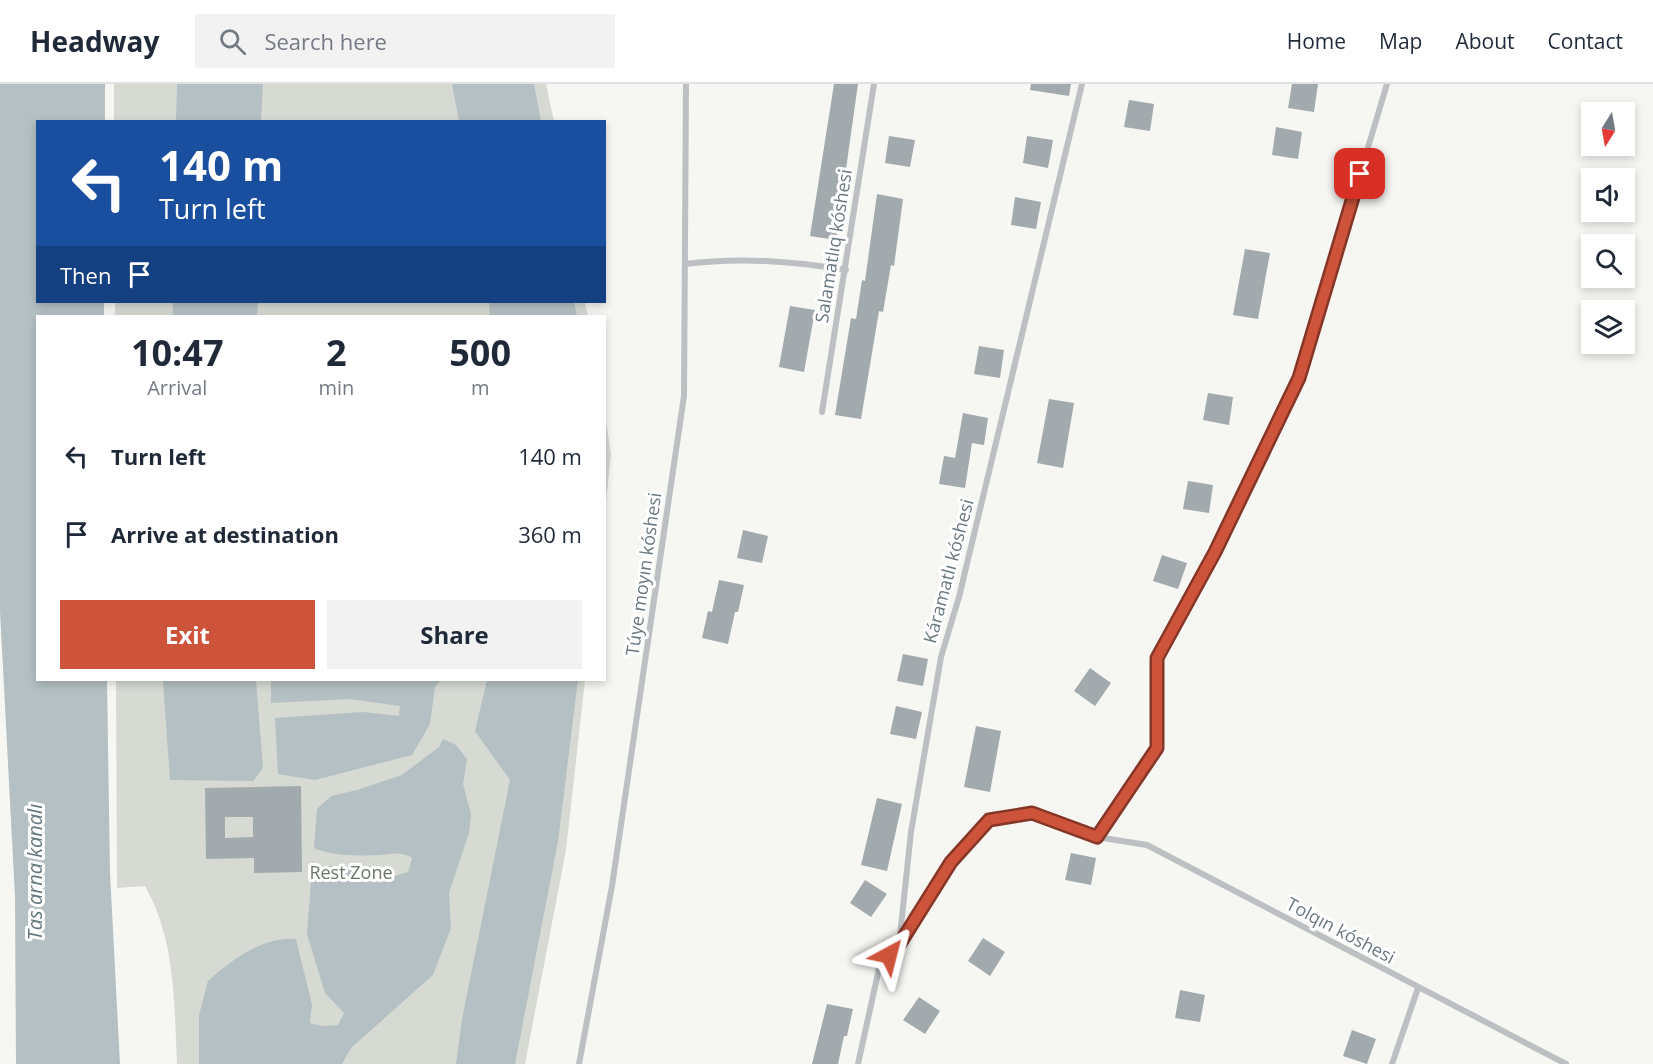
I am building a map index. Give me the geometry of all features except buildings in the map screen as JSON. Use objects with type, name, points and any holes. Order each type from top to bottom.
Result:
[{"type":"street","name":"Túye moyın kóshesi","points":[[579,1064],[612,886],[684,396],[686,84]]},
{"type":"street","name":"Salamatlıq kóshesi","points":[[822,412],[874,84]]},
{"type":"street","name":"Káramatlı kóshesi","points":[[899,945],[911,832],[941,657],[962,586],[1082,84]]},
{"type":"street","points":[[1097,837],[1157,748],[1157,658],[1215,552],[1299,378],[1387,84]]},
{"type":"street","points":[[685,264],[721,260],[792,261],[846,270]]},
{"type":"street","name":"Tolqın kóshesi","points":[[899,945],[951,862],[989,820],[1032,813],[1097,837],[1147,845],[1566,1064]]},
{"type":"street","points":[[858,1064],[880,964],[899,945]]},
{"type":"street","points":[[1392,1064],[1418,988]]},
{"type":"green space","points":[[114,84],[546,84],[554,120],[114,120]]},
{"type":"green space","points":[[115,303],[585,303],[588,315],[115,315]]},
{"type":"green space","points":[[606,422],[611,454],[606,502]]},
{"type":"green space","name":"Rest Zone","points":[[116,681],[585,681],[566,850],[525,1064],[177,1064],[172,973],[163,928],[145,886],[117,888]]},
{"type":"water","name":"Tas arna kanalı","points":[[0,84],[105,84],[105,120],[36,120],[36,303],[104,303],[104,315],[36,315],[36,681],[107,681],[110,873],[120,1064],[16,1064],[15,897],[0,611]]},
{"type":"water","points":[[177,84],[263,84],[261,120],[176,120]]},
{"type":"water","points":[[452,84],[534,84],[541,120],[459,120]]},
{"type":"water","points":[[173,303],[258,303],[257,315],[173,315]]},
{"type":"water","points":[[489,303],[574,303],[577,315],[490,315]]},
{"type":"water","points":[[163,681],[256,681],[263,768],[253,781],[170,780]]},
{"type":"water","points":[[271,681],[440,681],[435,687],[430,724],[412,755],[315,780],[278,774],[275,718],[363,712],[399,716],[400,706],[350,699],[271,703]]},
{"type":"water","points":[[487,681],[578,681],[558,841],[515,1064],[456,1064],[462,1019],[510,780],[475,731]]},
{"type":"water","points":[[443,739],[456,745],[467,759],[463,784],[471,814],[469,833],[449,893],[451,928],[433,975],[351,1048],[342,1064],[199,1064],[199,1015],[208,981],[249,951],[272,941],[296,939],[312,1005],[310,1023],[322,1026],[338,1025],[344,1013],[325,993],[307,934],[312,870],[324,866],[379,866],[394,876],[408,872],[412,858],[403,854],[337,854],[314,848],[317,809],[331,796],[402,775],[439,747]]},
{"type":"route","points":[[889,955],[899,945],[951,862],[989,820],[1032,813],[1097,837],[1157,748],[1157,658],[1215,552],[1299,378],[1360,174]]}]
